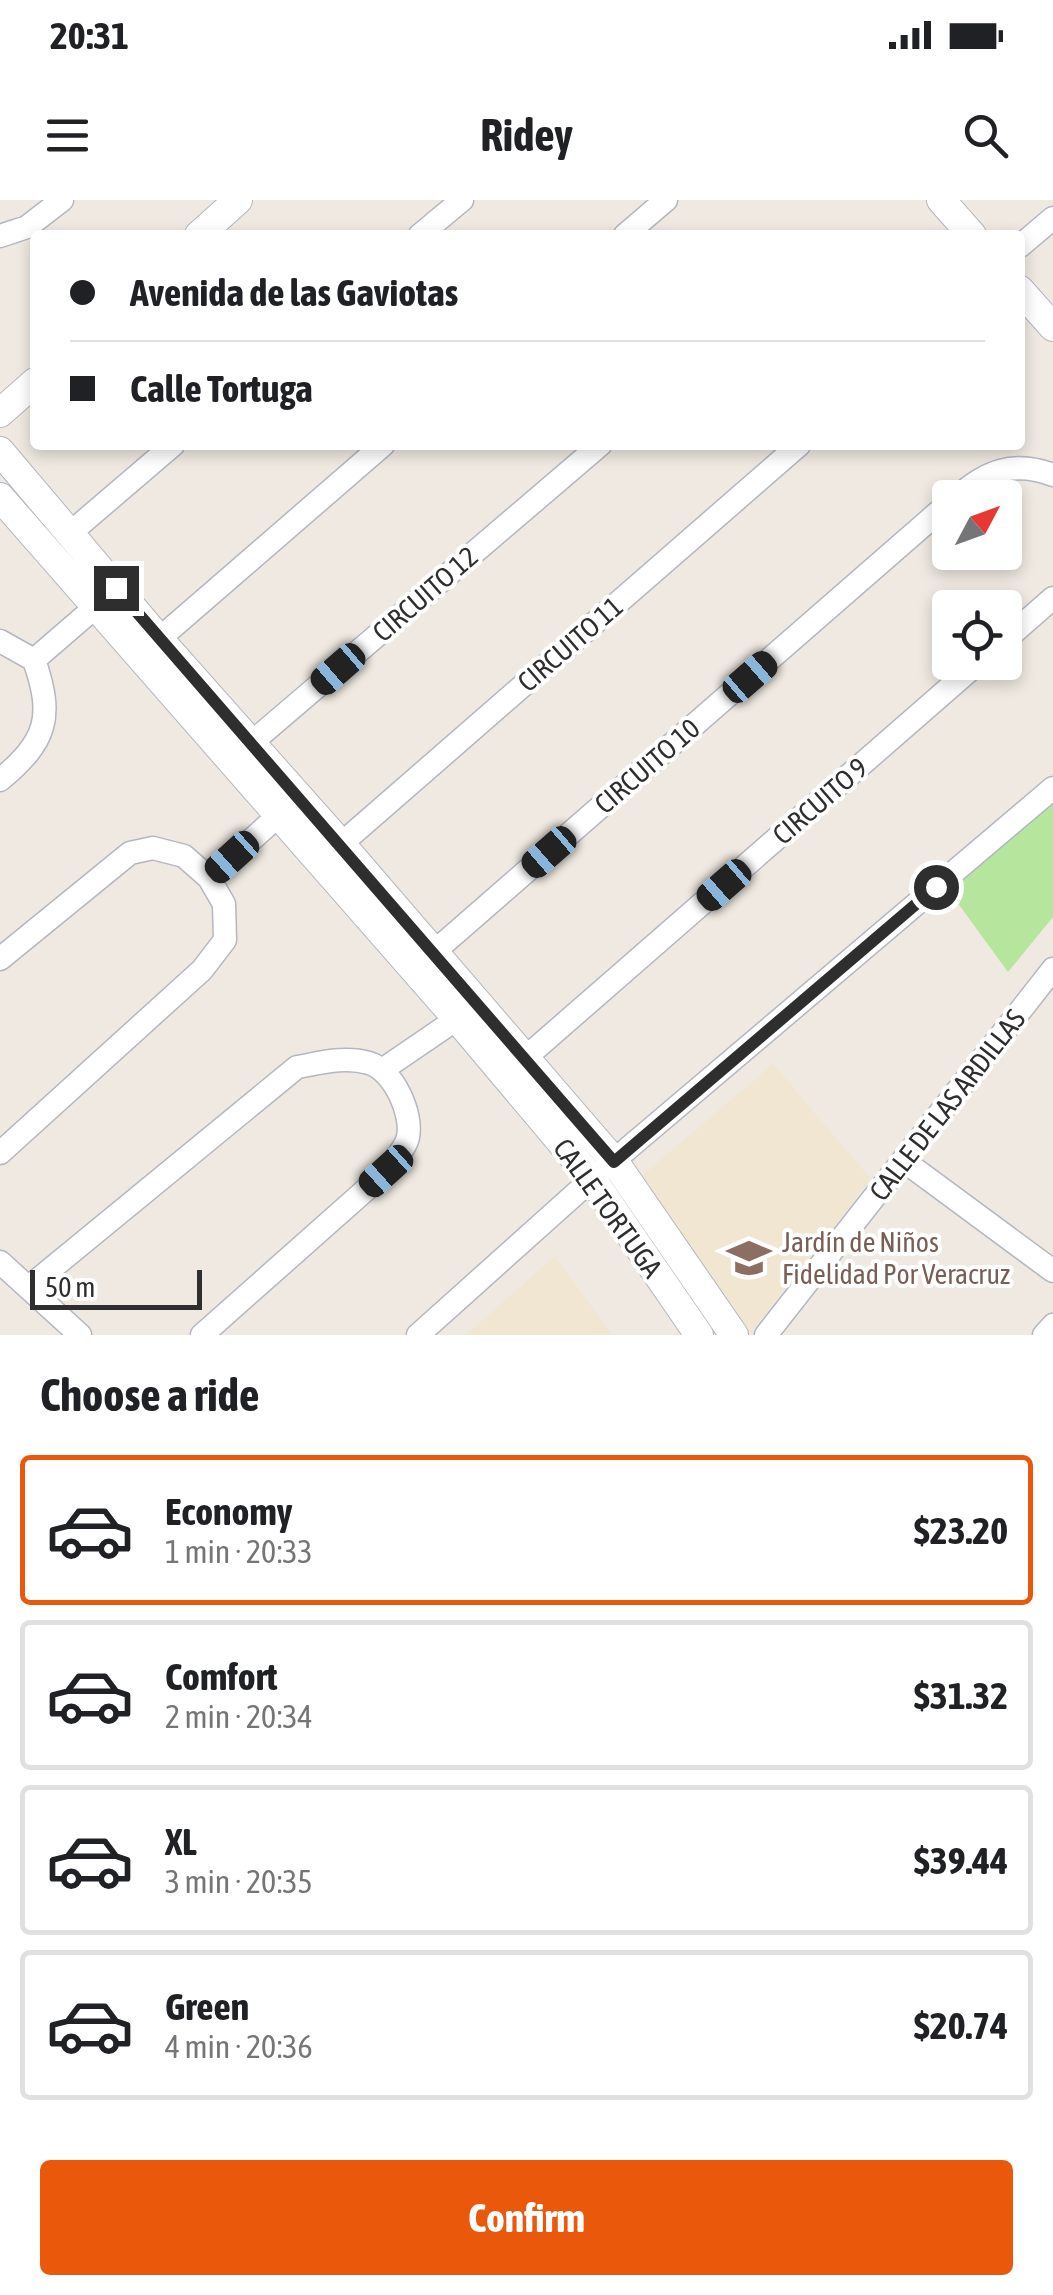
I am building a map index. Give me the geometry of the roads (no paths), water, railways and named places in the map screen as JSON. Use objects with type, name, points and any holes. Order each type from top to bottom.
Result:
[{"type":"street","points":[[0,236],[27,227],[62,200]]},
{"type":"street","points":[[205,230],[238,200]]},
{"type":"street","points":[[426,230],[462,200]]},
{"type":"street","points":[[632,230],[666,200]]},
{"type":"street","points":[[941,200],[959,230]]},
{"type":"street","points":[[1025,242],[1053,218]]},
{"type":"street","points":[[1025,295],[1053,326]]},
{"type":"street","points":[[0,414],[30,387]]},
{"type":"street","points":[[69,534],[167,450]]},
{"type":"street","points":[[160,639],[378,450]]},
{"type":"street","name":"CIRCUITO 12","points":[[250,744],[594,450]]},
{"type":"street","name":"CIRCUITO 11","points":[[341,844],[794,450]]},
{"type":"street","name":"CALLE TORTUGA","points":[[0,451],[69,534],[107,596],[279,815],[468,1012],[603,1170],[734,1335]]},
{"type":"street","name":"CIRCUITO 10","points":[[976,480],[1005,468],[1041,470],[1053,475]]},
{"type":"street","name":"CALLE TORTUGA","points":[[0,497],[107,596],[160,639],[435,951],[468,1012],[525,1058],[603,1170],[700,1335]]},
{"type":"street","name":"CIRCUITO 10","points":[[435,951],[932,518]]},
{"type":"street","points":[[34,660],[107,596]]},
{"type":"street","points":[[1022,625],[1053,598]]},
{"type":"street","points":[[0,641],[34,660],[46,694],[44,729],[21,763],[0,780]]},
{"type":"street","name":"CIRCUITO 9","points":[[525,1058],[958,680]]},
{"type":"street","points":[[418,1335],[603,1170],[1053,788]]},
{"type":"street","points":[[209,878],[279,815]]},
{"type":"street","points":[[0,959],[130,853],[152,848],[184,856],[209,878],[224,904],[225,940],[202,970],[0,1153]]},
{"type":"street","name":"CALLE DE LAS ARDILLAS","points":[[766,1335],[1053,968]]},
{"type":"street","points":[[382,1070],[468,1012]]},
{"type":"street","points":[[28,1287],[296,1066],[339,1060],[369,1063],[382,1070],[407,1108],[408,1123],[408,1138],[386,1171],[202,1335]]},
{"type":"street","points":[[904,1162],[1053,1271]]},
{"type":"street","points":[[0,1262],[80,1335]]},
{"type":"street","points":[[1044,1335],[1053,1324]]},
{"type":"place","name":"Jardín de Niños Fidelidad Por Veracruz","points":[[749,1258]]}]
